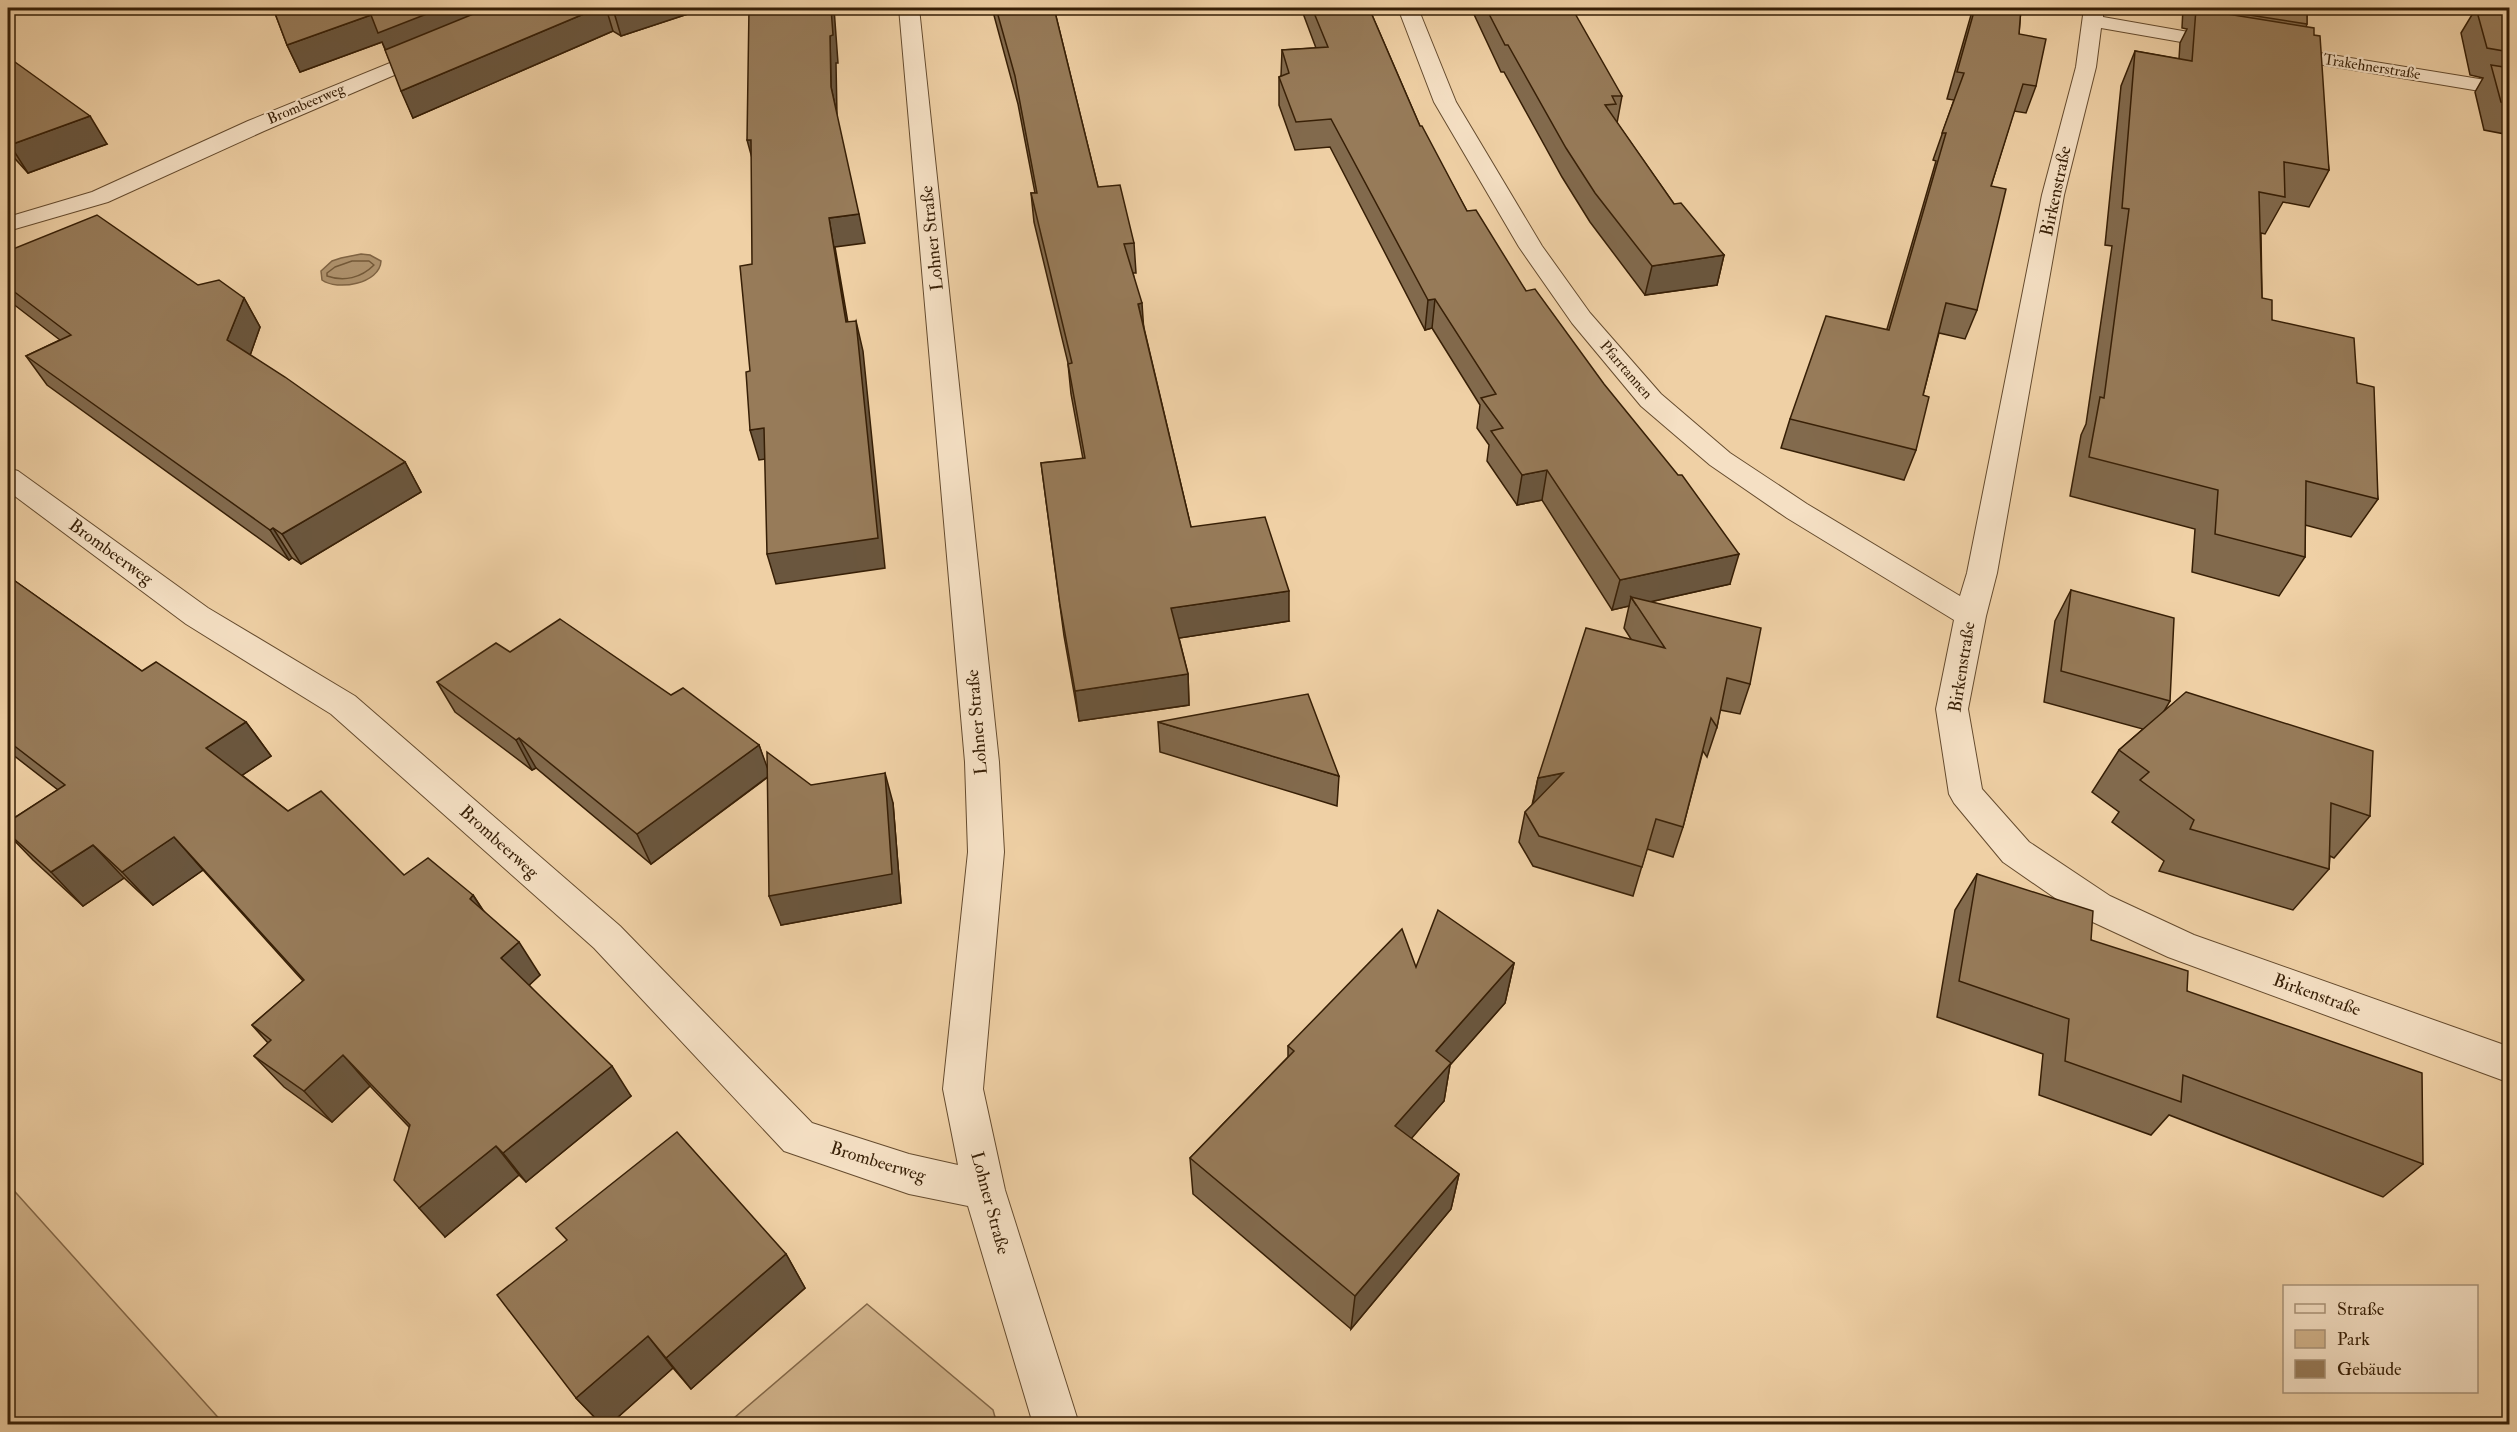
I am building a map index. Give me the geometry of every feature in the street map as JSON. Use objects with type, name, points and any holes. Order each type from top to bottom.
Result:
[{"type":"street","name":"Lohner Straße","points":[[909,8],[982,762],[986,852],[963,1089],[984,1191],[1056,1425]]},
{"type":"street","name":"Pfarrtannen","points":[[1408,8],[1445,102],[1519,227],[1581,318],[1651,400],[1720,459],[1797,511],[1970,616]]},
{"type":"street","name":"Birkenstraße","points":[[2093,14],[2086,67],[2053,195],[1982,573],[1970,616],[1952,709],[1966,794],[2016,852],[2097,907],[2181,946],[2510,1065]]},
{"type":"street","name":"Trakehnerstraße","points":[[2093,14],[2249,47],[2510,90]]},
{"type":"street","name":"Brombeerweg","points":[[8,224],[100,197],[256,126],[454,42]]},
{"type":"street","name":"Brombeerweg","points":[[8,477],[197,616],[343,705],[607,937],[799,1138],[909,1174],[984,1191]]},
{"type":"green space","points":[[8,1184],[224,1424],[8,1424]]},
{"type":"green space","points":[[867,1304],[993,1410],[997,1424],[727,1424]]},
{"type":"water","points":[[361,254],[370,255],[381,261],[379,269],[366,280],[337,285],[322,280],[321,271],[332,261]]},
{"type":"building","points":[[273,8],[442,8],[378,33],[371,15],[287,45]]},
{"type":"building","points":[[488,8],[598,8],[401,91],[385,50]]},
{"type":"building","points":[[749,8],[831,8],[833,35],[830,36],[831,87],[859,214],[829,218],[846,322],[856,321],[878,538],[767,554],[764,428],[750,430],[746,372],[750,371],[740,266],[752,264],[751,140],[747,140]]},
{"type":"building","points":[[996,8],[1054,8],[1098,187],[1120,185],[1134,243],[1124,244],[1142,303],[1138,304],[1191,527],[1265,517],[1289,591],[1171,608],[1188,674],[1075,691],[1060,605],[1041,463],[1085,458],[1068,364],[1072,363],[1031,193],[1037,193],[1015,76]]},
{"type":"building","points":[[1312,8],[1369,8],[1420,126],[1467,211],[1476,210],[1526,291],[1535,289],[1604,384],[1678,475],[1682,475],[1739,554],[1620,580],[1547,470],[1522,475],[1491,431],[1503,428],[1481,398],[1496,394],[1435,299],[1428,300],[1331,119],[1296,122],[1279,77],[1289,73],[1282,50],[1328,47]]},
{"type":"building","points":[[1486,8],[1573,10],[1622,96],[1612,96],[1616,104],[1605,105],[1674,204],[1681,203],[1724,255],[1652,266],[1595,193],[1566,148],[1508,45],[1505,45]]},
{"type":"building","points":[[1975,8],[2021,8],[2019,34],[2046,39],[2036,86],[2023,84],[1991,186],[2006,189],[1977,310],[1946,303],[1923,395],[1929,397],[1916,450],[1790,419],[1826,316],[1889,330],[1946,133],[1942,133],[1964,73],[1957,72]]},
{"type":"building","points":[[2204,8],[2307,8],[2307,24]]},
{"type":"building","points":[[2476,8],[2510,12],[2510,52],[2487,48]]},
{"type":"building","points":[[2196,9],[2314,28],[2314,35],[2320,36],[2329,170],[2284,162],[2285,197],[2259,192],[2262,298],[2272,300],[2272,320],[2354,338],[2357,383],[2374,387],[2378,499],[2306,481],[2305,557],[2215,534],[2218,490],[2089,457],[2100,397],[2104,398],[2129,209],[2122,208],[2135,51],[2192,61]]},
{"type":"building","points":[[8,57],[90,116],[10,145],[8,142]]},
{"type":"building","points":[[2491,65],[2510,68],[2510,104],[2501,102]]},
{"type":"building","points":[[97,215],[198,285],[219,280],[244,298],[227,340],[285,377],[405,462],[282,534],[273,528],[270,530],[26,356],[71,335],[8,287],[8,251]]},
{"type":"building","points":[[8,576],[142,671],[156,662],[246,722],[206,748],[288,811],[321,791],[404,875],[428,858],[473,895],[470,899],[519,942],[501,958],[612,1066],[503,1153],[496,1146],[419,1208],[394,1180],[410,1125],[343,1055],[304,1091],[254,1056],[271,1040],[252,1025],[304,980],[174,837],[122,872],[93,845],[51,872],[8,833],[8,822],[65,785],[8,741]]},
{"type":"building","points":[[2071,590],[2174,618],[2170,701],[2061,671]]},
{"type":"building","points":[[1631,597],[1761,628],[1750,684],[1727,678],[1717,727],[1711,718],[1683,827],[1656,819],[1642,867],[1539,836],[1525,812],[1563,773],[1538,778],[1586,628],[1665,648]]},
{"type":"building","points":[[560,619],[671,695],[683,688],[759,745],[637,834],[519,738],[516,740],[437,682],[496,643],[510,652]]},
{"type":"building","points":[[2186,692],[2373,751],[2370,816],[2331,803],[2329,869],[2190,829],[2194,820],[2140,780],[2149,772],[2119,750]]},
{"type":"building","points":[[1308,694],[1339,776],[1158,722]]},
{"type":"building","points":[[767,752],[811,785],[885,773],[892,874],[769,896]]},
{"type":"building","points":[[1977,874],[2093,911],[2091,940],[2188,971],[2187,991],[2422,1073],[2423,1164],[2183,1075],[2181,1102],[2065,1061],[2069,1019],[1959,981]]},
{"type":"building","points":[[1438,910],[1514,963],[1436,1051],[1451,1063],[1395,1126],[1459,1174],[1355,1296],[1190,1158],[1294,1051],[1288,1046],[1402,929],[1416,967]]},
{"type":"building","points":[[677,1132],[786,1254],[666,1358],[648,1336],[576,1398],[497,1295],[567,1240],[556,1228]]}]
